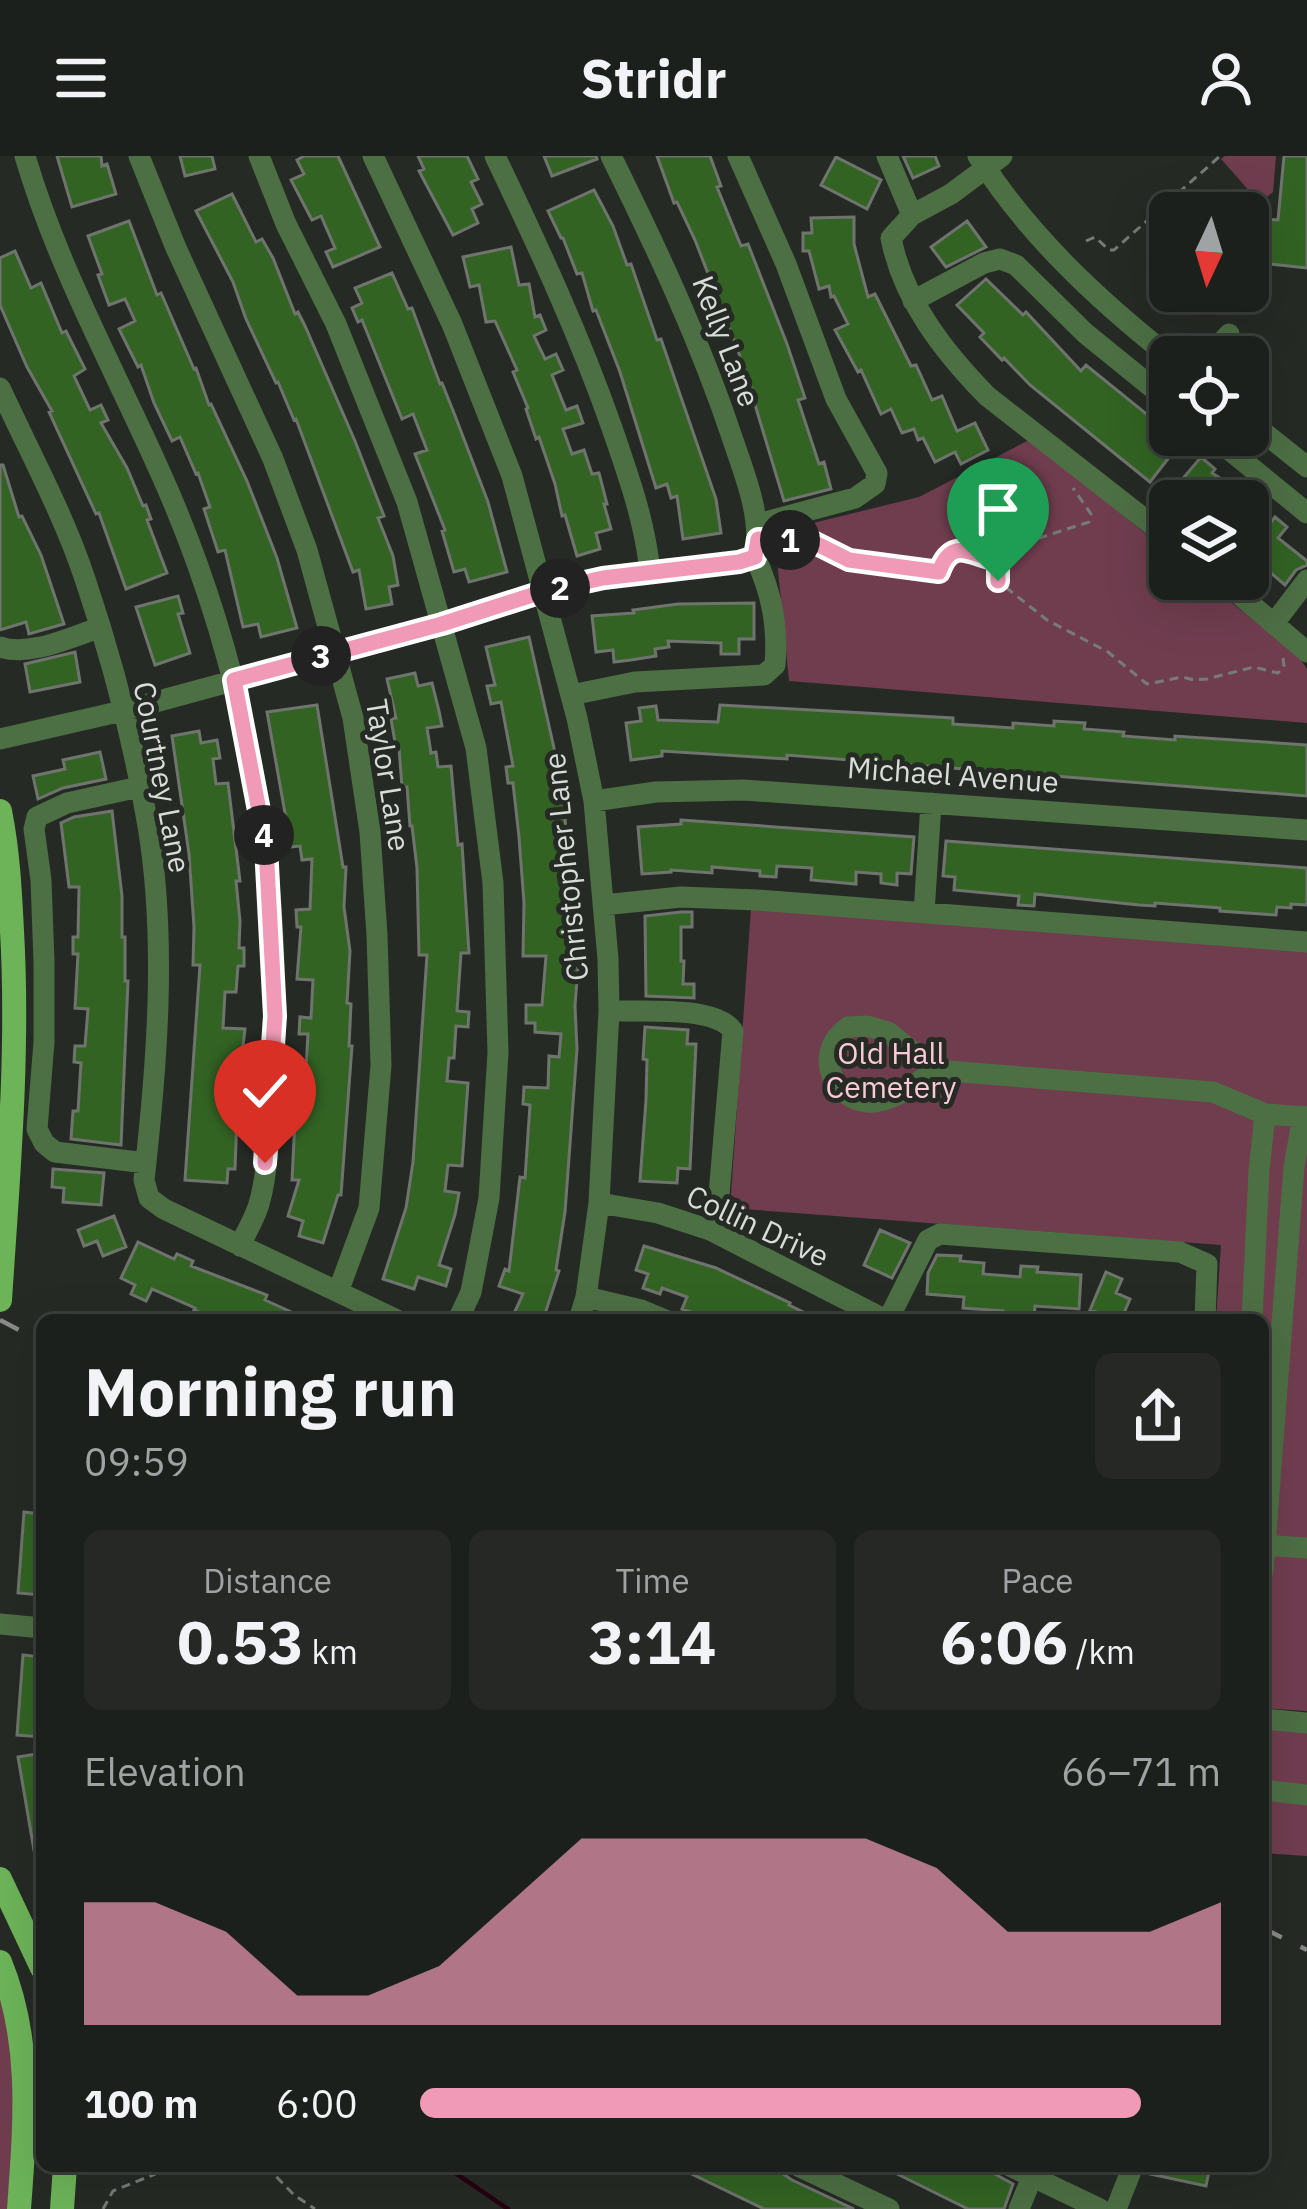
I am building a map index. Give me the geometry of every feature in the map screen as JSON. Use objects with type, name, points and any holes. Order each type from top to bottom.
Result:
[{"type":"main road","points":[[0,812],[9,877],[0,1300]]},
{"type":"main road","points":[[0,1880],[36,1953]]},
{"type":"main road","points":[[19,2209],[23,2047],[4,1971],[36,1966]]},
{"type":"main road","points":[[62,2209],[65,2172]]},
{"type":"street","points":[[25,156],[68,276],[163,477],[202,577],[234,680],[266,847],[275,1016],[259,1204],[240,1246],[384,1314]]},
{"type":"street","name":"Taylor Lane","points":[[139,156],[273,459],[308,550],[352,718],[370,832],[381,1066],[369,1208],[338,1292]]},
{"type":"street","points":[[259,156],[286,224],[336,323],[407,502],[476,748],[494,883],[498,1053],[489,1198],[471,1292],[461,1314]]},
{"type":"street","name":"Christopher Lane","points":[[373,156],[467,362],[512,476],[545,591],[594,801],[608,1011],[599,1203],[581,1314]]},
{"type":"street","points":[[495,156],[588,360],[643,519],[650,571]]},
{"type":"street","name":"Kelly Lane","points":[[571,695],[635,682],[764,675],[776,665],[769,585],[709,370],[669,274],[611,156]]},
{"type":"street","points":[[0,740],[442,624],[545,591],[650,571],[739,562],[757,540],[855,498],[874,484],[877,473],[836,399],[786,264],[738,156]]},
{"type":"street","points":[[887,156],[912,215]]},
{"type":"street","points":[[1149,338],[1027,223],[989,161],[912,215],[891,238],[913,301],[961,369],[987,396],[1149,523]]},
{"type":"street","points":[[913,301],[1000,259],[1016,265],[1085,332],[1149,385]]},
{"type":"street","name":"Courtney Lane","points":[[0,388],[85,577],[148,827],[157,987],[156,1070],[144,1180],[149,1198],[240,1246]]},
{"type":"street","points":[[1269,437],[1307,467]]},
{"type":"street","points":[[1237,456],[1307,513]]},
{"type":"street","points":[[1275,622],[1307,580]]},
{"type":"street","points":[[1247,600],[1275,622],[1296,651]]},
{"type":"street","points":[[0,646],[24,650],[99,628]]},
{"type":"street","points":[[140,788],[67,803],[37,817],[44,962],[38,1129],[55,1152],[146,1163]]},
{"type":"street","name":"Michael Avenue","points":[[594,801],[656,792],[744,790],[1307,830]]},
{"type":"street","points":[[924,913],[932,803]]},
{"type":"street","points":[[603,905],[681,897],[1307,943]]},
{"type":"street","points":[[608,1011],[706,1014],[726,1021],[733,1031],[718,1206],[710,1230]]},
{"type":"street","points":[[935,1070],[891,1098],[856,1101],[834,1080],[830,1061],[834,1042],[848,1028],[867,1026],[888,1032],[935,1070],[1214,1092],[1265,1114],[1305,1117],[1294,1167],[1269,1482]]},
{"type":"street","points":[[1252,1314],[1265,1114]]},
{"type":"street","name":"Collin Drive","points":[[599,1203],[658,1213],[710,1230],[875,1314]]},
{"type":"street","points":[[890,1314],[928,1240],[940,1234],[1180,1252],[1208,1264],[1205,1314]]},
{"type":"street","points":[[586,1297],[651,1314]]},
{"type":"street","points":[[1269,1545],[1307,1548]]},
{"type":"street","points":[[0,1624],[36,1627]]},
{"type":"street","points":[[1269,1720],[1307,1723]]},
{"type":"street","points":[[1269,1791],[1307,1795]]},
{"type":"street","points":[[812,2172],[890,2209]]},
{"type":"street","points":[[1018,2209],[1035,2172],[1100,2209]]},
{"type":"street","points":[[1116,2209],[1131,2172]]},
{"type":"path","points":[[1086,241],[1095,237],[1114,250],[1220,156]]},
{"type":"path","points":[[1083,472],[1072,486],[1091,514],[1089,522],[1005,549],[998,560],[998,581],[1047,620],[1108,652],[1147,684],[1181,677],[1208,679],[1254,667],[1279,673],[1284,667],[1282,654],[1296,651]]},
{"type":"path","points":[[757,540],[813,542],[849,560],[939,572],[947,554],[956,550],[998,560]]},
{"type":"path","points":[[103,2209],[113,2192],[161,2172]]},
{"type":"path","points":[[272,2172],[315,2209]]},
{"type":"green space","points":[[1276,156],[1273,192],[1250,192],[1221,159]]},
{"type":"green space","points":[[1031,439],[1149,537],[1149,600],[1228,600],[1294,650],[1307,669],[1307,723],[789,681],[778,570],[785,530],[919,497]]},
{"type":"green space","name":"Old Hall Cemetery","points":[[751,908],[1307,950],[1307,1711],[1269,1708],[1269,1314],[1216,1314],[1221,1245],[730,1208]]},
{"type":"green space","points":[[1269,1729],[1307,1732],[1307,1856],[1269,1853]]},
{"type":"green space","points":[[0,1991],[19,2090],[7,2209],[0,2209]]},
{"type":"building","points":[[57,156],[101,156],[116,194],[72,207]]},
{"type":"building","points":[[180,156],[212,156],[215,169],[185,176]]},
{"type":"building","points":[[338,156],[380,247],[333,267],[326,252],[335,248],[321,216],[312,220],[291,180],[304,174],[297,160]]},
{"type":"building","points":[[418,156],[467,156],[478,179],[471,182],[482,204],[472,209],[478,223],[453,235],[419,171],[424,169]]},
{"type":"building","points":[[544,156],[596,156],[597,159],[552,176]]},
{"type":"building","points":[[657,156],[710,156],[741,246],[748,244],[787,344],[805,398],[798,400],[831,489],[784,501],[738,351]]},
{"type":"building","points":[[903,156],[935,156],[939,166],[913,178]]},
{"type":"building","points":[[1284,156],[1307,156],[1307,268],[1269,264],[1269,219],[1278,220]]},
{"type":"building","points":[[836,157],[881,180],[867,209],[821,185]]},
{"type":"building","points":[[594,190],[627,265],[631,264],[657,340],[661,339],[716,499],[721,533],[683,539],[677,496],[671,498],[667,484],[656,488],[620,372],[582,273],[577,274],[548,211]]},
{"type":"building","points":[[232,194],[256,242],[262,239],[273,258],[355,441],[384,516],[378,518],[398,585],[389,587],[392,604],[366,609],[359,570],[353,572],[296,419],[196,211]]},
{"type":"building","points":[[854,217],[854,244],[868,297],[875,294],[932,400],[942,396],[957,431],[975,423],[988,450],[961,464],[955,452],[935,462],[914,429],[902,433],[891,409],[881,414],[835,330],[848,324],[829,286],[819,289],[809,251],[803,251],[803,233],[812,233],[811,218]]},
{"type":"building","points":[[129,221],[157,295],[161,293],[247,481],[277,558],[297,628],[261,637],[258,624],[243,627],[225,550],[218,552],[204,509],[210,507],[198,473],[180,437],[172,441],[141,365],[138,367],[119,329],[135,321],[125,299],[109,305],[88,236]]},
{"type":"building","points":[[967,221],[986,247],[946,267],[931,247]]},
{"type":"building","points":[[511,247],[519,285],[529,284],[535,317],[540,315],[546,330],[534,336],[545,359],[556,354],[563,370],[552,375],[566,410],[577,406],[583,423],[563,429],[572,454],[584,450],[592,474],[599,473],[607,504],[611,529],[596,533],[600,549],[577,556],[513,372],[517,370],[495,321],[486,322],[479,285],[470,287],[463,257]]},
{"type":"building","points":[[15,251],[31,288],[41,283],[62,333],[66,331],[85,369],[74,376],[90,410],[101,405],[108,420],[101,423],[146,505],[167,573],[126,589],[99,513],[0,305],[0,258]]},
{"type":"building","points":[[392,273],[408,309],[412,308],[454,413],[488,502],[507,572],[469,582],[465,569],[454,572],[445,530],[415,454],[427,450],[413,414],[402,419],[362,320],[358,322],[352,308],[362,303],[355,288]]},
{"type":"building","points":[[986,279],[1023,315],[1026,312],[1081,371],[1086,365],[1149,416],[1149,456],[1170,456],[1152,480],[1002,360],[957,305]]},
{"type":"building","points":[[1201,457],[1223,480],[1182,480]]},
{"type":"building","points":[[0,465],[19,517],[41,555],[64,624],[29,634],[26,622],[0,630]]},
{"type":"building","points":[[1275,517],[1287,527],[1278,538],[1307,561],[1285,585],[1269,571],[1269,525]]},
{"type":"building","points":[[178,596],[183,613],[178,614],[190,653],[155,665],[136,607]]},
{"type":"building","points":[[754,603],[754,639],[739,639],[739,654],[721,654],[721,643],[668,641],[669,647],[655,649],[656,656],[631,660],[614,662],[613,650],[596,652],[592,616],[678,604]]},
{"type":"building","points":[[529,637],[570,846],[578,967],[577,1049],[559,1271],[545,1314],[514,1314],[523,1294],[499,1286],[505,1269],[509,1271],[520,1177],[525,1178],[530,1105],[523,1104],[524,1087],[548,1088],[549,1056],[559,1057],[561,1034],[535,1032],[535,1023],[526,1023],[526,1005],[542,1005],[546,956],[523,956],[519,837],[513,783],[508,783],[506,767],[513,766],[501,702],[491,704],[487,686],[495,685],[486,647]]},
{"type":"building","points":[[75,652],[80,682],[30,692],[25,664]]},
{"type":"building","points":[[415,673],[418,686],[432,683],[442,726],[427,728],[431,753],[436,752],[438,767],[451,766],[469,953],[461,953],[457,1011],[469,1012],[468,1027],[456,1026],[447,1081],[468,1083],[462,1166],[448,1165],[445,1191],[459,1193],[439,1265],[451,1269],[446,1286],[418,1277],[414,1289],[383,1279],[406,1208],[413,1162],[427,955],[419,955],[417,868],[387,679]]},
{"type":"building","points":[[317,705],[346,867],[352,1046],[341,1195],[323,1243],[299,1236],[303,1221],[288,1216],[299,1180],[292,1180],[297,1083],[305,1084],[308,1034],[299,1034],[300,1017],[311,1018],[313,980],[297,979],[301,927],[297,927],[296,910],[310,909],[312,859],[302,860],[300,846],[289,847],[267,712]]},
{"type":"building","points":[[720,705],[953,718],[953,724],[1013,728],[1013,723],[1085,723],[1084,729],[1124,732],[1123,736],[1307,745],[1307,796],[787,755],[787,759],[662,751],[662,756],[631,760],[626,723],[641,721],[639,708],[656,706],[658,720],[718,722]]},
{"type":"building","points":[[199,731],[201,743],[217,740],[216,784],[228,783],[240,881],[236,881],[239,948],[244,948],[244,966],[238,966],[236,992],[225,992],[223,1028],[245,1029],[235,1169],[228,1169],[227,1183],[185,1180],[200,965],[193,965],[189,854],[172,736]]},
{"type":"building","points":[[100,752],[106,779],[38,799],[33,776],[65,769],[63,760]]},
{"type":"building","points":[[112,811],[128,981],[121,1145],[71,1139],[81,1063],[74,1062],[75,1046],[85,1046],[88,1009],[75,1008],[78,954],[73,954],[73,937],[78,937],[79,887],[69,887],[61,823]]},
{"type":"building","points":[[681,820],[914,837],[911,874],[897,873],[897,885],[881,883],[881,874],[856,872],[856,884],[811,880],[812,868],[777,866],[776,877],[712,867],[712,873],[642,874],[638,827],[681,824]]},
{"type":"building","points":[[946,841],[1307,868],[1307,905],[1277,907],[1276,915],[1035,894],[1034,906],[1018,905],[1019,896],[954,890],[955,877],[943,876]]},
{"type":"building","points":[[692,912],[692,927],[681,927],[681,961],[683,984],[694,984],[694,998],[646,996],[645,916]]},
{"type":"building","points":[[645,1027],[688,1030],[687,1044],[696,1044],[690,1169],[678,1168],[677,1183],[640,1181]]},
{"type":"building","points":[[53,1169],[104,1173],[101,1205],[63,1202],[64,1188],[52,1187]]},
{"type":"building","points":[[114,1216],[126,1247],[103,1256],[97,1241],[84,1246],[78,1230]]},
{"type":"building","points":[[880,1230],[910,1243],[892,1278],[864,1265]]},
{"type":"building","points":[[138,1242],[174,1259],[177,1254],[193,1261],[191,1266],[267,1295],[265,1300],[296,1314],[204,1314],[152,1289],[146,1301],[131,1294],[135,1285],[121,1278]]},
{"type":"building","points":[[644,1246],[716,1268],[808,1314],[696,1314],[682,1309],[687,1297],[662,1288],[660,1294],[643,1288],[648,1274],[636,1270]]},
{"type":"building","points":[[937,1255],[984,1263],[983,1274],[1020,1277],[1021,1266],[1081,1275],[1079,1309],[1035,1306],[1034,1314],[1003,1314],[963,1308],[964,1297],[927,1294],[928,1273]]},
{"type":"building","points":[[1106,1272],[1122,1279],[1116,1293],[1130,1299],[1124,1314],[1090,1310]]},
{"type":"building","points":[[24,1512],[36,1513],[36,1594],[18,1593]]},
{"type":"building","points":[[23,1655],[36,1656],[36,1737],[17,1735]]},
{"type":"building","points":[[36,1754],[36,1856],[35,1856],[18,1757]]},
{"type":"building","points":[[687,2172],[780,2172],[854,2209],[764,2209]]},
{"type":"building","points":[[893,2172],[991,2172],[1013,2184],[1004,2209],[968,2209]]},
{"type":"building","points":[[1146,2172],[1209,2172],[1206,2186]]},
{"type":"waterway","points":[[454,2172],[508,2209]]},
{"type":"railway","points":[[0,1320],[36,1339]]},
{"type":"railway","points":[[1269,1931],[1307,1950]]},
{"type":"route","points":[[265,1163],[275,1016],[266,847],[234,680],[545,591],[603,578],[739,562],[755,557],[758,539],[813,542],[849,560],[939,572],[947,554],[966,551],[998,560],[998,581]]}]
